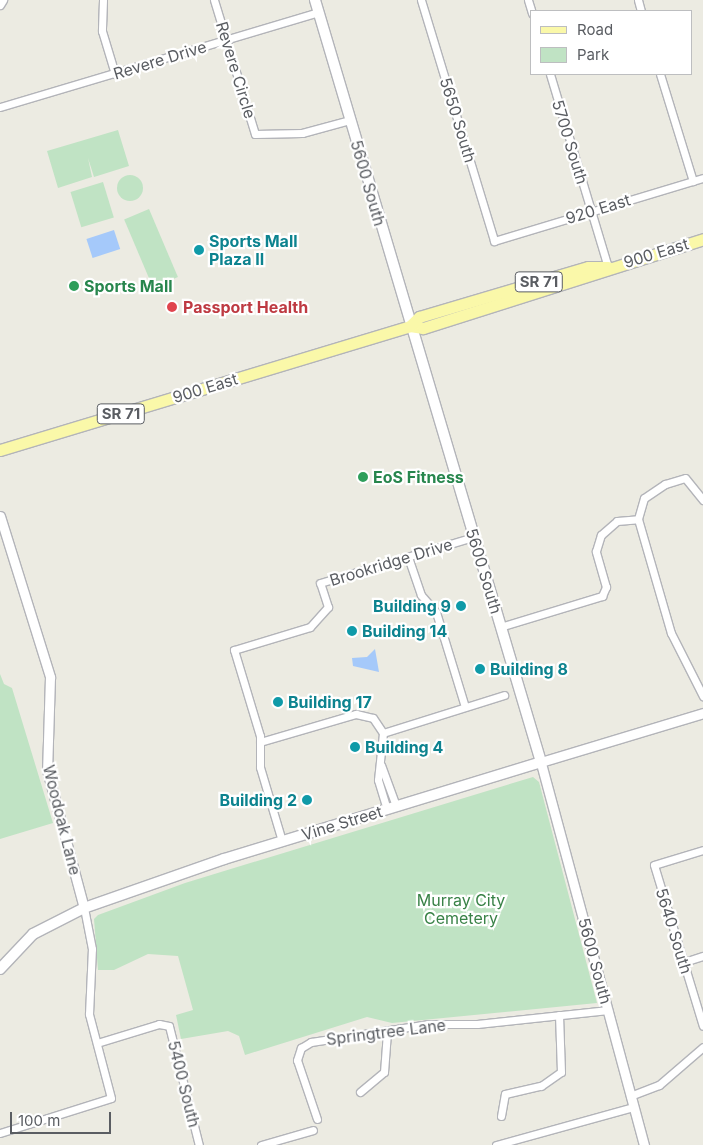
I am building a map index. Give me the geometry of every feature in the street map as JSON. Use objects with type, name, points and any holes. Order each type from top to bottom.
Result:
[{"type":"main road","name":"5600 South","points":[[315,0],[410,326],[541,762]]},
{"type":"main road","name":"900 East","points":[[0,450],[410,326],[423,328],[591,277],[608,267],[703,238]]},
{"type":"main road","name":"Vine Street","points":[[0,969],[33,934],[84,908],[282,841],[541,762]]},
{"type":"street","points":[[0,5],[3,0]]},
{"type":"street","points":[[103,0],[102,31],[115,74]]},
{"type":"street","name":"Revere Circle","points":[[214,0],[255,134],[302,133],[350,120]]},
{"type":"street","name":"5650 South","points":[[421,0],[494,241]]},
{"type":"street","name":"Revere Drive","points":[[0,107],[319,12]]},
{"type":"street","name":"5700 South","points":[[550,75],[608,267]]},
{"type":"street","points":[[660,75],[692,181]]},
{"type":"street","name":"920 East","points":[[494,241],[703,178]]},
{"type":"street","points":[[703,500],[685,478],[650,492],[640,504],[638,519],[671,633],[703,696]]},
{"type":"street","name":"Woodoak Lane","points":[[0,516],[50,677],[47,770],[84,908],[92,948],[88,1005],[111,1098],[0,1133]]},
{"type":"street","points":[[500,628],[605,592],[596,551],[600,535],[611,525],[638,519]]},
{"type":"street","name":"Brookridge Drive","points":[[260,742],[234,650],[310,627],[328,608],[320,583],[473,537]]},
{"type":"street","points":[[408,557],[420,595],[436,612],[465,707]]},
{"type":"street","points":[[383,733],[504,695]]},
{"type":"street","name":"Vine Street","points":[[541,762],[703,713]]},
{"type":"street","points":[[282,841],[260,767],[260,742],[356,714],[372,718],[383,733],[378,780],[392,808]]},
{"type":"street","name":"5600 South","points":[[541,762],[644,1145]]},
{"type":"street","name":"5640 South","points":[[703,850],[654,865],[703,1026]]},
{"type":"street","points":[[684,962],[703,956]]},
{"type":"street","name":"Springtree Lane","points":[[317,1119],[297,1064],[301,1048],[320,1040],[387,1032],[428,1024],[477,1024],[608,1010]]},
{"type":"street","points":[[501,1116],[505,1094],[541,1086],[560,1072],[560,1015]]},
{"type":"street","name":"5400 South","points":[[97,1043],[167,1024],[199,1145]]},
{"type":"street","points":[[360,1092],[384,1072],[387,1032]]},
{"type":"street","points":[[630,1096],[659,1085],[703,1047]]},
{"type":"street","points":[[496,1145],[633,1107]]},
{"type":"street","points":[[261,1145],[313,1130]]},
{"type":"green space","points":[[118,130],[129,166],[94,177],[88,158],[92,177],[58,188],[47,151]]},
{"type":"green space","points":[[130,175],[139,179],[143,188],[139,197],[130,201],[121,197],[117,188],[121,179]]},
{"type":"green space","points":[[103,182],[114,217],[81,227],[70,192]]},
{"type":"green space","points":[[149,209],[178,277],[153,288],[124,220]]},
{"type":"green space","points":[[0,674],[4,684],[12,688],[53,823],[0,839]]},
{"type":"green space","name":"Murray City Cemetery","points":[[533,777],[539,782],[597,1003],[392,1023],[367,1017],[245,1055],[239,1036],[228,1031],[181,1039],[176,1015],[193,1010],[178,956],[148,954],[114,970],[98,970],[94,919],[98,915],[185,883]]},
{"type":"water","points":[[114,230],[120,249],[93,258],[86,239]]},
{"type":"water","points":[[375,649],[379,672],[353,666],[352,658],[367,657]]},
{"type":"place","name":"Sports Mall Plaza II","points":[[199,250]]},
{"type":"place","name":"Sports Mall","points":[[74,286]]},
{"type":"place","name":"Passport Health","points":[[172,307]]},
{"type":"place","name":"EoS Fitness","points":[[363,477]]},
{"type":"place","name":"Building 9","points":[[461,606]]},
{"type":"place","name":"Building 14","points":[[352,631]]},
{"type":"place","name":"Building 8","points":[[480,669]]},
{"type":"place","name":"Building 17","points":[[278,702]]},
{"type":"place","name":"Building 4","points":[[355,747]]},
{"type":"place","name":"Building 2","points":[[307,800]]}]
